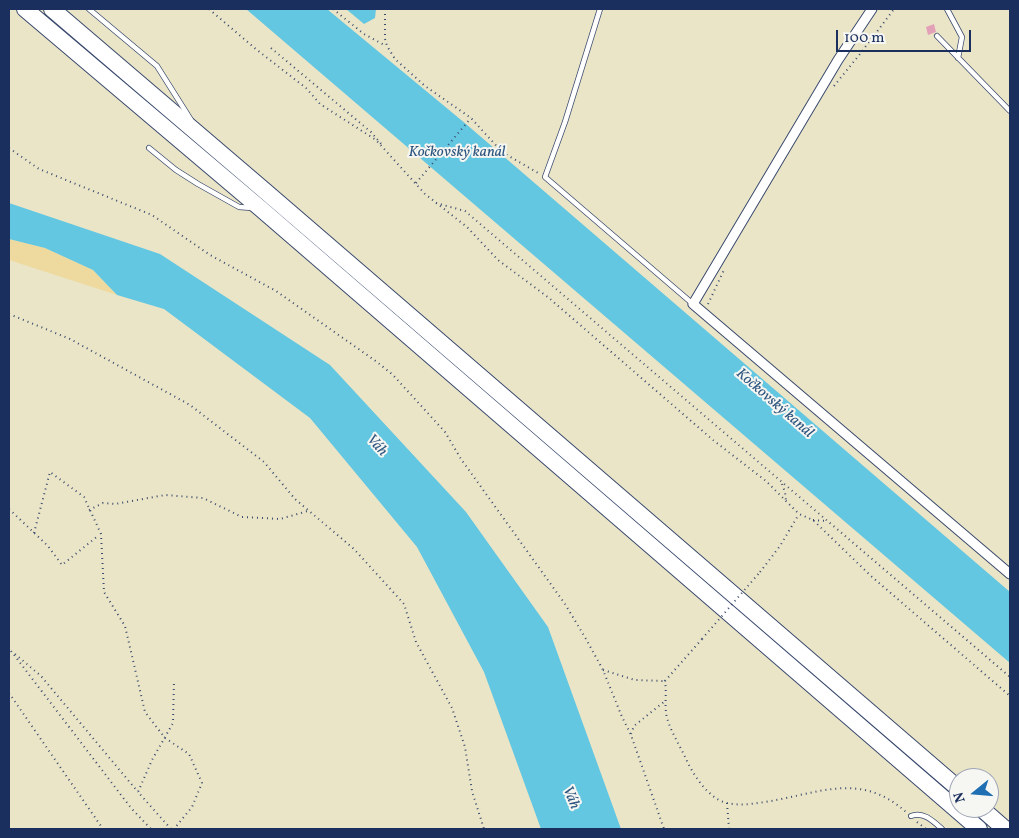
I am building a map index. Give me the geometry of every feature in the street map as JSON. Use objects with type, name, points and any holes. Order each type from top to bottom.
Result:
[{"type":"highway","points":[[25,9],[260,208],[979,829]]},
{"type":"highway","points":[[52,9],[949,780]]},
{"type":"highway","points":[[992,818],[1005,829]]},
{"type":"street","points":[[872,9],[838,60],[693,304],[1010,574]]},
{"type":"lane","points":[[89,9],[157,66],[201,136]]},
{"type":"lane","points":[[600,9],[565,122],[544,177],[693,304]]},
{"type":"lane","points":[[947,9],[962,37],[958,58]]},
{"type":"lane","points":[[937,36],[1010,111]]},
{"type":"lane","points":[[149,148],[176,170],[239,207],[260,208]]},
{"type":"lane","points":[[910,816],[916,814],[925,816],[942,829]]},
{"type":"path","points":[[209,9],[306,88],[320,104],[376,140],[425,194],[467,227],[498,260],[550,298],[713,440],[766,481],[800,514],[814,520],[828,521]]},
{"type":"path","points":[[333,9],[364,34],[387,46],[405,69],[425,86],[470,118],[507,155],[544,177]]},
{"type":"path","points":[[384,9],[384,31],[387,46]]},
{"type":"path","points":[[832,88],[894,9]]},
{"type":"path","points":[[271,48],[372,132],[385,150]]},
{"type":"path","points":[[416,183],[470,118]]},
{"type":"path","points":[[9,148],[39,169],[152,215],[210,255],[276,292],[393,375],[445,432],[461,459],[565,604],[603,670],[631,734],[664,829]]},
{"type":"path","points":[[435,202],[465,210],[1010,678]]},
{"type":"path","points":[[703,312],[728,263]]},
{"type":"path","points":[[9,314],[70,339],[190,405],[264,462],[295,499],[354,550],[404,604],[416,642],[452,708],[465,747],[472,792],[484,829]]},
{"type":"path","points":[[10,650],[42,676],[138,792],[173,829],[192,807],[202,783],[188,754],[165,738],[145,712],[125,626],[104,592],[100,534],[84,497],[50,472],[34,533]]},
{"type":"path","points":[[782,483],[786,501]]},
{"type":"path","points":[[89,510],[103,503],[116,504],[165,494],[203,498],[242,518],[280,519],[309,511]]},
{"type":"path","points":[[9,509],[48,546],[62,565],[100,534]]},
{"type":"path","points":[[603,670],[635,680],[665,681],[760,572],[780,546],[800,514]]},
{"type":"path","points":[[814,520],[871,576],[1010,696]]},
{"type":"path","points":[[10,650],[131,808],[151,829]]},
{"type":"path","points":[[138,792],[173,723],[174,680]]},
{"type":"path","points":[[665,681],[667,690],[665,701],[670,724],[688,764],[704,787],[718,799],[726,803],[751,804],[826,790],[861,788],[884,796],[926,829]]},
{"type":"path","points":[[9,693],[103,829]]},
{"type":"path","points":[[631,734],[634,726],[665,701]]},
{"type":"path","points":[[726,803],[728,829]]},
{"type":"sand","points":[[9,239],[45,248],[93,270],[117,295],[9,260]]},
{"type":"water","name":"Kočkovský kanál","points":[[246,9],[327,9],[466,124],[1010,592],[1010,663]]},
{"type":"water","points":[[346,9],[376,9],[375,18],[364,24]]},
{"type":"water","name":"Váh","points":[[9,203],[160,254],[330,365],[466,512],[548,627],[621,829],[541,829],[484,672],[417,547],[310,418],[164,309],[117,295],[93,270],[45,248],[9,239]]},
{"type":"building","points":[[934,24],[936,32],[928,35],[926,27]]}]
